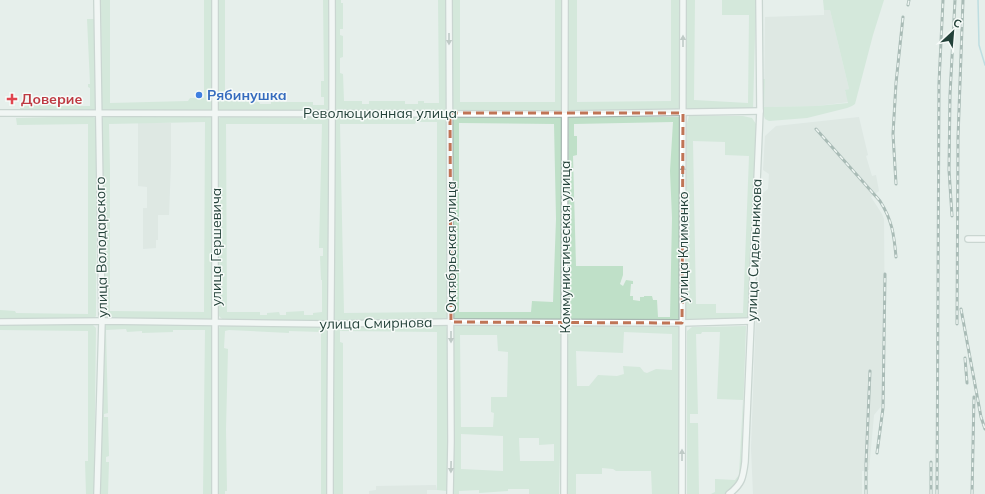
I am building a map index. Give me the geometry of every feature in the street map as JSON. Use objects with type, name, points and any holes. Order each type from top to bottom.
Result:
[{"type":"street","name":"улица Володарского","points":[[97,0],[102,321],[97,494]]},
{"type":"street","name":"улица Гершевича","points":[[215,0],[215,494]]},
{"type":"street","points":[[330,494],[330,324],[333,113],[332,0]]},
{"type":"street","name":"Октябрьская улица","points":[[449,0],[451,322],[450,494]]},
{"type":"street","name":"Коммунистическая улица","points":[[564,494],[566,114],[565,0]]},
{"type":"street","name":"улица Клименко","points":[[682,494],[683,0]]},
{"type":"street","name":"улица Сидельникова","points":[[729,494],[740,484],[743,472],[760,112],[759,0]]},
{"type":"street","name":"Революционная улица","points":[[0,113],[566,114],[760,112]]},
{"type":"street","points":[[968,240],[985,239]]},
{"type":"street","name":"улица Смирнова","points":[[0,322],[102,321],[330,324],[451,322],[682,323],[751,321]]},
{"type":"highlighted area","points":[[450,113],[683,113],[682,323],[451,322]]},
{"type":"shaded area","points":[[824,10],[830,10],[849,89],[845,91],[849,102],[816,106],[764,107],[765,17],[824,15]]},
{"type":"shaded area","points":[[859,117],[868,155],[866,156],[872,176],[876,175],[879,191],[871,197],[884,219],[885,352],[883,404],[874,415],[869,470],[862,471],[862,494],[753,494],[751,448],[756,312],[761,255],[763,193],[768,189],[769,174],[763,170],[765,136],[776,126]]},
{"type":"shaded area","points":[[138,123],[171,123],[169,215],[158,215],[158,240],[156,240],[156,248],[143,249],[143,208],[147,208],[147,187],[138,186]]},
{"type":"shaded area","points":[[436,485],[437,490],[427,490],[427,494],[369,494],[369,491],[376,490],[376,486]]},
{"type":"green space","points":[[101,0],[110,0],[110,103],[188,101],[190,98],[204,98],[204,0],[212,0],[212,111],[102,110]]},
{"type":"green space","points":[[218,0],[225,0],[225,101],[259,102],[260,104],[271,104],[271,102],[313,102],[313,105],[324,105],[324,97],[321,97],[321,81],[324,81],[323,0],[330,0],[330,111],[218,111]]},
{"type":"green space","points":[[335,0],[341,0],[341,3],[343,3],[343,29],[340,29],[340,35],[343,36],[343,57],[340,58],[340,73],[343,74],[344,101],[362,101],[362,104],[369,104],[369,101],[405,101],[405,104],[418,104],[418,101],[424,101],[424,103],[439,103],[438,0],[446,0],[446,110],[335,111]]},
{"type":"green space","points":[[452,0],[460,0],[460,102],[555,102],[555,0],[563,0],[563,110],[453,111]]},
{"type":"green space","points":[[568,0],[577,0],[577,102],[671,101],[671,0],[679,0],[679,108],[677,110],[568,111]]},
{"type":"green space","points":[[685,0],[695,0],[694,100],[748,103],[749,15],[722,15],[722,0],[756,0],[753,110],[686,109]]},
{"type":"green space","points":[[823,0],[884,0],[855,104],[847,108],[807,118],[769,121],[765,119],[762,111],[761,79],[765,79],[764,107],[816,106],[848,103],[845,90],[849,89],[830,10],[824,10]]},
{"type":"green space","points":[[87,19],[96,19],[97,111],[20,112],[20,102],[53,102],[53,106],[70,106],[70,103],[78,103],[79,106],[90,106],[90,88],[88,87],[88,84],[90,84]]},
{"type":"green space","points":[[90,116],[96,118],[97,122],[96,316],[93,320],[0,319],[0,310],[15,311],[16,313],[88,314],[88,124],[17,125],[16,118]]},
{"type":"green space","points":[[104,116],[208,116],[213,118],[213,318],[209,321],[120,320],[99,318],[101,121]],"holes":[[[205,122],[204,312],[110,311],[109,124]]]},
{"type":"green space","points":[[447,116],[447,320],[334,322],[332,182],[334,119],[339,117]],"holes":[[[416,122],[437,122],[437,312],[344,313],[340,124],[415,124]]]},
{"type":"green space","points":[[454,116],[562,118],[563,322],[453,321],[452,120]],"holes":[[[459,123],[554,124],[556,219],[553,302],[532,301],[531,312],[459,312]]]},
{"type":"green space","points":[[689,116],[743,116],[752,118],[756,124],[749,320],[687,321],[686,319],[685,277],[687,123]],"holes":[[[693,141],[725,142],[725,155],[749,156],[743,313],[716,313],[716,304],[696,304]]]},
{"type":"green space","points":[[220,117],[328,118],[328,318],[326,321],[223,320],[219,316],[218,120]],"holes":[[[226,124],[322,124],[319,248],[323,248],[323,256],[320,256],[322,312],[313,313],[313,315],[304,315],[304,311],[286,312],[286,315],[280,315],[279,312],[267,313],[267,315],[260,315],[260,312],[227,312]]]},
{"type":"green space","points":[[569,117],[679,117],[679,322],[568,321]],"holes":[[[673,122],[670,171],[672,218],[670,317],[658,317],[657,300],[653,300],[652,296],[640,297],[640,301],[633,300],[633,296],[630,296],[631,284],[633,284],[633,281],[626,280],[623,286],[620,284],[623,275],[623,266],[576,266],[573,156],[577,155],[577,136],[574,136],[574,124]]]},
{"type":"green space","points":[[92,324],[96,328],[94,494],[86,494],[85,461],[88,461],[88,331],[0,330],[0,325]]},
{"type":"green space","points":[[102,324],[213,325],[213,494],[203,494],[205,330],[173,330],[173,332],[142,333],[142,331],[127,332],[126,329],[106,330],[108,413],[104,414],[104,417],[108,417],[109,456],[106,457],[106,462],[109,462],[108,494],[99,494]]},
{"type":"green space","points":[[453,324],[563,326],[559,494],[529,494],[529,489],[508,489],[508,491],[479,493],[479,490],[459,491],[459,494],[452,494]],"holes":[[[460,335],[497,335],[498,351],[508,352],[507,397],[491,397],[491,412],[494,413],[493,427],[461,427]],[[461,434],[503,436],[503,471],[461,469]],[[519,438],[539,438],[539,445],[554,444],[554,461],[520,461]]]},
{"type":"green space","points":[[221,325],[327,328],[328,494],[321,494],[321,332],[289,331],[289,333],[229,330],[225,331],[224,348],[228,349],[226,429],[227,491],[225,491],[225,494],[217,494],[219,328]]},
{"type":"green space","points":[[679,325],[680,494],[652,494],[651,471],[616,471],[613,469],[602,468],[602,474],[576,474],[576,494],[566,494],[568,329],[573,326]],"holes":[[[624,332],[672,334],[672,370],[656,369],[647,373],[640,367],[623,366],[624,374],[617,376],[598,375],[589,386],[577,386],[576,351],[623,353]]]},
{"type":"green space","points":[[446,326],[447,329],[447,491],[437,490],[437,332],[340,331],[340,342],[343,343],[343,494],[333,494],[333,330],[337,327]]},
{"type":"green space","points":[[746,326],[741,471],[738,482],[725,494],[711,494],[715,492],[715,479],[735,480],[739,475],[743,400],[717,399],[720,332],[702,332],[701,334],[696,334],[698,414],[690,414],[690,423],[698,423],[699,494],[687,494],[687,331],[692,327]]},
{"type":"waterway","points":[[978,0],[979,45],[985,65]]},
{"type":"railway","points":[[908,5],[909,0]]},
{"type":"railway","points":[[937,494],[939,83],[943,0]]},
{"type":"railway","points":[[952,216],[949,170],[950,95],[955,0]]},
{"type":"railway","points":[[957,324],[958,138],[963,0]]},
{"type":"railway","points":[[896,184],[893,134],[896,83],[903,17]]},
{"type":"railway","points":[[816,129],[880,201],[892,228],[896,257]]},
{"type":"railway","points":[[877,453],[883,408],[885,274]]},
{"type":"railway","points":[[961,309],[981,417],[985,429]]},
{"type":"railway","points":[[965,358],[967,383]]},
{"type":"railway","points":[[866,494],[870,371]]},
{"type":"railway","points":[[972,494],[974,397]]},
{"type":"railway","points":[[931,462],[931,494]]},
{"type":"place","name":"Рябинушка","points":[[199,95]]},
{"type":"place","name":"Доверие","points":[[12,99]]}]
